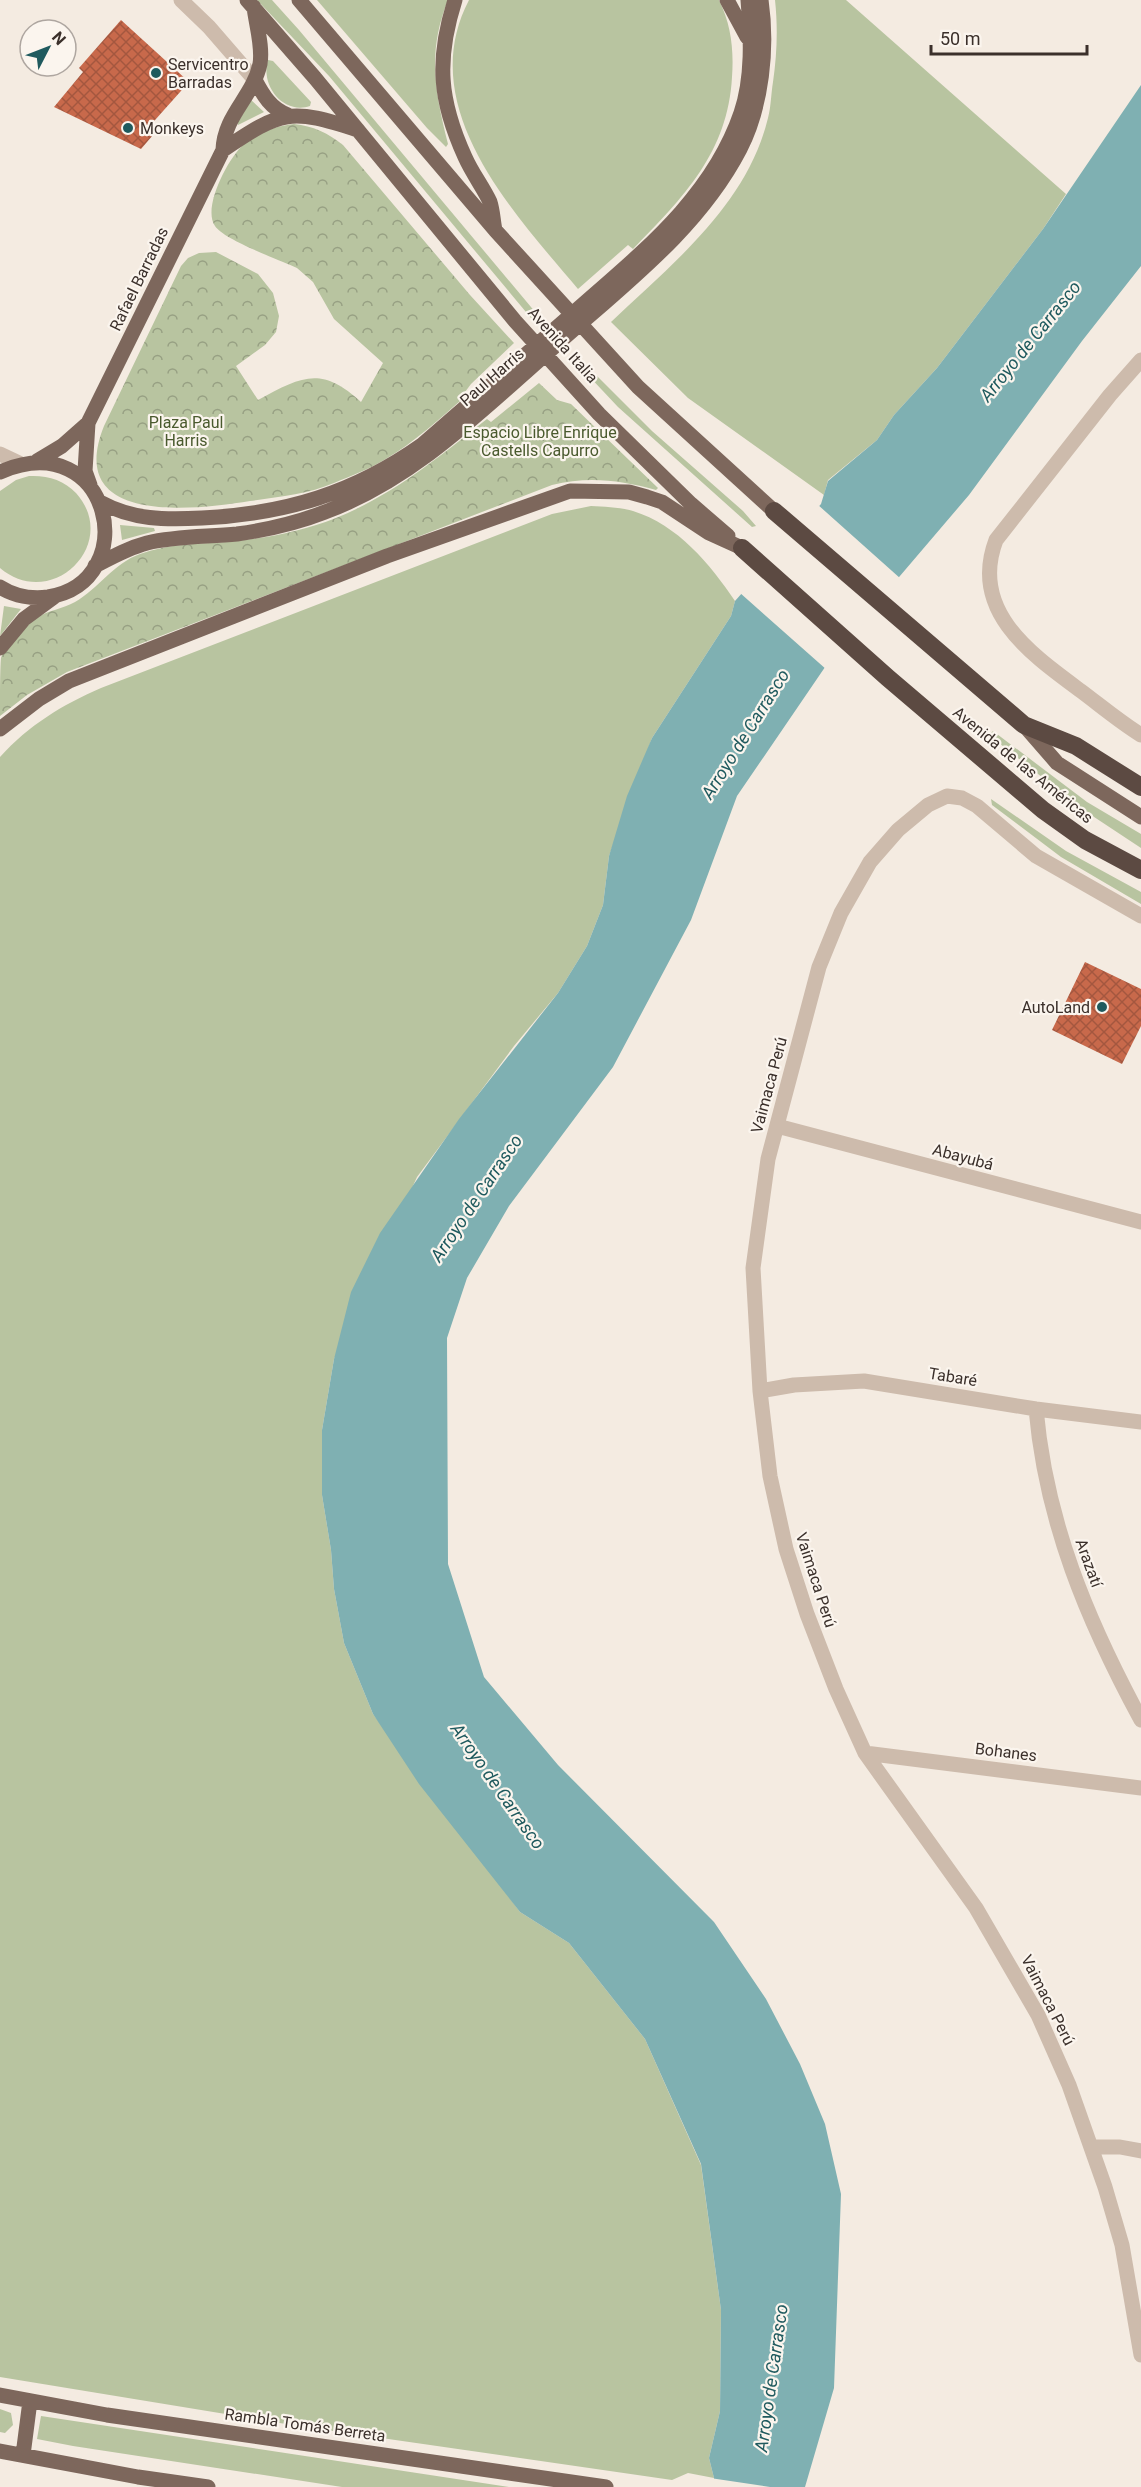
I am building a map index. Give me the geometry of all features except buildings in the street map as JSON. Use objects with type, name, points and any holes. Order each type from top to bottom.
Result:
[{"type":"highway","name":"Avenida Italia","points":[[774,511],[922,640]]},
{"type":"highway","name":"Avenida Italia","points":[[742,548],[888,678]]},
{"type":"highway","name":"Avenida de las Américas","points":[[922,640],[1024,725],[1076,746],[1141,787]]},
{"type":"highway","name":"Avenida de las Américas","points":[[888,678],[1043,810],[1085,840],[1141,870]]},
{"type":"main road","name":"Avenida Italia","points":[[299,0],[495,230],[638,387],[774,511]]},
{"type":"main road","points":[[455,0],[444,34],[442,73],[446,101],[452,128],[490,203],[495,230]]},
{"type":"main road","points":[[727,0],[751,46]]},
{"type":"main road","name":"Paul Harris","points":[[638,264],[695,196],[727,146],[741,111],[751,46],[748,0]]},
{"type":"main road","name":"Paul Harris","points":[[95,566],[123,551],[145,543],[168,538],[259,530],[326,512],[403,474],[430,454],[497,388],[638,264],[682,232],[715,192],[741,148],[759,92],[763,15],[761,0]]},
{"type":"main road","name":"Rafael Barradas","points":[[37,461],[62,446],[88,423],[223,150],[224,133],[255,80],[261,54],[251,4]]},
{"type":"main road","name":"Avenida Italia","points":[[251,4],[515,321],[599,414],[691,504],[742,548]]},
{"type":"main road","points":[[255,80],[263,96],[272,106],[288,116]]},
{"type":"main road","points":[[223,150],[268,122],[288,116],[301,115],[324,119],[358,130]]},
{"type":"main road","name":"Paul Harris","points":[[100,502],[117,512],[139,518],[168,520],[237,517],[319,499],[361,482],[395,464],[497,388]]},
{"type":"main road","name":"Rafael Barradas","points":[[88,423],[85,471],[91,488]]},
{"type":"main road","name":"Rafael Barradas","points":[[0,472],[20,464],[37,461],[67,468],[91,488],[100,502],[105,535],[102,551],[95,566],[85,579],[72,589],[57,595],[39,598],[22,596],[0,586]]},
{"type":"main road","points":[[0,729],[39,699],[69,681],[397,553],[570,491],[591,489],[629,492],[647,497],[662,502],[709,533],[742,548]]},
{"type":"main road","name":"Rafael Barradas","points":[[0,648],[24,619],[57,595]]},
{"type":"main road","points":[[1024,725],[1057,763],[1141,817]]},
{"type":"main road","name":"Rambla Tomás Berreta","points":[[0,2396],[107,2415],[606,2487]]},
{"type":"main road","points":[[23,2455],[30,2401]]},
{"type":"main road","points":[[0,2451],[138,2477],[208,2487]]},
{"type":"street","points":[[181,0],[209,27],[255,80]]},
{"type":"street","points":[[1141,360],[1110,395],[996,540],[990,556],[988,576],[993,600],[1004,622],[1022,645],[1141,735]]},
{"type":"street","points":[[0,454],[20,464]]},
{"type":"street","name":"Vaimaca Perú","points":[[1141,916],[1036,856],[977,806],[962,798],[947,796],[928,805],[897,830],[870,862],[841,913],[819,967],[768,1159],[753,1268],[760,1391],[770,1476],[786,1549],[807,1614],[836,1689],[866,1753],[976,1908],[1010,1962],[1038,2015],[1093,2147],[1122,2245],[1141,2355]]},
{"type":"street","name":"Abayubá","points":[[777,1126],[1141,1222]]},
{"type":"street","name":"Tabaré","points":[[760,1391],[794,1384],[864,1381],[1141,1422]]},
{"type":"street","name":"Arazatí","points":[[1036,1408],[1040,1454],[1063,1545],[1099,1638],[1141,1720]]},
{"type":"street","name":"Bohanes","points":[[866,1753],[1141,1788]]},
{"type":"street","points":[[1093,2147],[1120,2147],[1141,2151]]},
{"type":"green space","points":[[257,0],[272,0],[299,30],[541,319],[536,324],[329,76]]},
{"type":"green space","points":[[317,0],[448,0],[441,19],[435,55],[437,89],[448,144],[446,147],[427,128]]},
{"type":"green space","points":[[469,0],[719,0],[723,9],[731,37],[732,77],[729,104],[712,151],[686,192],[652,230],[633,249],[628,245],[578,289],[526,227],[501,192],[478,156],[462,118],[453,80],[455,40]]},
{"type":"green space","points":[[775,0],[846,0],[1066,194],[1043,229],[937,368],[894,415],[877,440],[828,480],[824,495],[688,398],[611,322],[705,230],[743,178],[758,149],[769,114],[774,72],[777,21]]},
{"type":"green space","points":[[268,60],[273,61],[311,102],[310,106],[300,108],[291,106],[276,96],[267,79]]},
{"type":"green space","points":[[251,100],[264,112],[238,125],[238,122]]},
{"type":"green space","name":"Plaza Paul Harris","points":[[294,124],[320,131],[343,145],[470,295],[514,343],[471,384],[465,392],[466,396],[416,438],[378,463],[334,483],[293,495],[198,507],[169,508],[141,504],[118,496],[102,481],[96,458],[104,426],[181,266],[188,258],[199,253],[216,252],[258,274],[273,293],[279,316],[276,332],[265,345],[236,366],[258,400],[287,385],[311,378],[334,383],[361,402],[383,363],[334,319],[313,282],[297,268],[229,237],[215,226],[212,218],[214,196],[224,171],[244,144],[261,133]]},
{"type":"green space","points":[[574,353],[652,431],[743,511],[756,526],[752,527],[618,407],[570,356]]},
{"type":"green space","name":"Espacio Libre Enrique Castells Capurro","points":[[539,383],[557,400],[571,404],[658,488],[656,490],[617,482],[591,480],[552,485],[67,672],[27,695],[0,716],[1,658],[11,641],[41,615],[83,597],[122,563],[140,554],[171,546],[239,541],[281,534],[309,527],[357,509],[396,487],[487,419],[491,422]]},
{"type":"green space","points":[[29,476],[55,479],[71,488],[88,512],[90,532],[85,550],[74,566],[59,577],[40,582],[20,579],[0,568],[0,491],[16,480]]},
{"type":"green space","points":[[591,506],[618,508],[649,517],[692,547],[735,601],[731,616],[652,738],[609,856],[603,905],[587,946],[558,993],[514,1046],[417,1177],[334,1359],[322,1430],[322,1495],[331,1550],[334,1589],[344,1643],[373,1714],[520,1912],[569,1943],[645,2039],[701,2165],[721,2310],[720,2411],[709,2458],[714,2478],[688,2473],[672,2480],[298,2426],[0,2377],[0,757],[23,735],[47,717],[101,688],[552,514]]},
{"type":"green space","points":[[120,525],[154,528],[155,531],[122,540]]},
{"type":"green space","points":[[4,606],[21,609],[0,636]]},
{"type":"green space","points":[[993,731],[1087,802],[1141,834],[1141,848],[1082,809],[989,735]]},
{"type":"green space","points":[[991,799],[1066,851],[1141,892],[1141,904],[1061,857],[992,805]]},
{"type":"green space","points":[[0,2409],[11,2413],[13,2425],[5,2433],[0,2432]]},
{"type":"green space","points":[[41,2416],[509,2487],[342,2487],[37,2439]]},
{"type":"water","name":"Arroyo de Carrasco","points":[[1141,85],[1141,266],[1082,341],[969,495],[836,651],[737,796],[691,920],[613,1067],[509,1206],[467,1278],[447,1338],[448,1564],[484,1677],[558,1765],[714,1922],[766,1999],[800,2064],[825,2124],[841,2194],[834,2388],[805,2487],[713,2487],[714,2478],[709,2458],[720,2411],[721,2310],[701,2164],[645,2039],[569,1943],[520,1912],[419,1784],[373,1714],[344,1643],[334,1589],[331,1550],[322,1495],[322,1430],[334,1359],[351,1292],[380,1233],[459,1119],[558,993],[587,946],[603,905],[609,856],[627,796],[652,738],[731,616],[735,601],[821,504],[828,481],[877,440],[894,415],[937,368],[1043,229]]},
{"type":"pier","points":[[817,504],[901,579],[827,670],[739,592]]},
{"type":"pier","points":[[710,2478],[770,2487],[710,2487]]},
{"type":"place","name":"Servicentro Barradas","points":[[156,73]]},
{"type":"place","name":"Monkeys","points":[[128,128]]},
{"type":"place","name":"AutoLand","points":[[1102,1007]]}]
